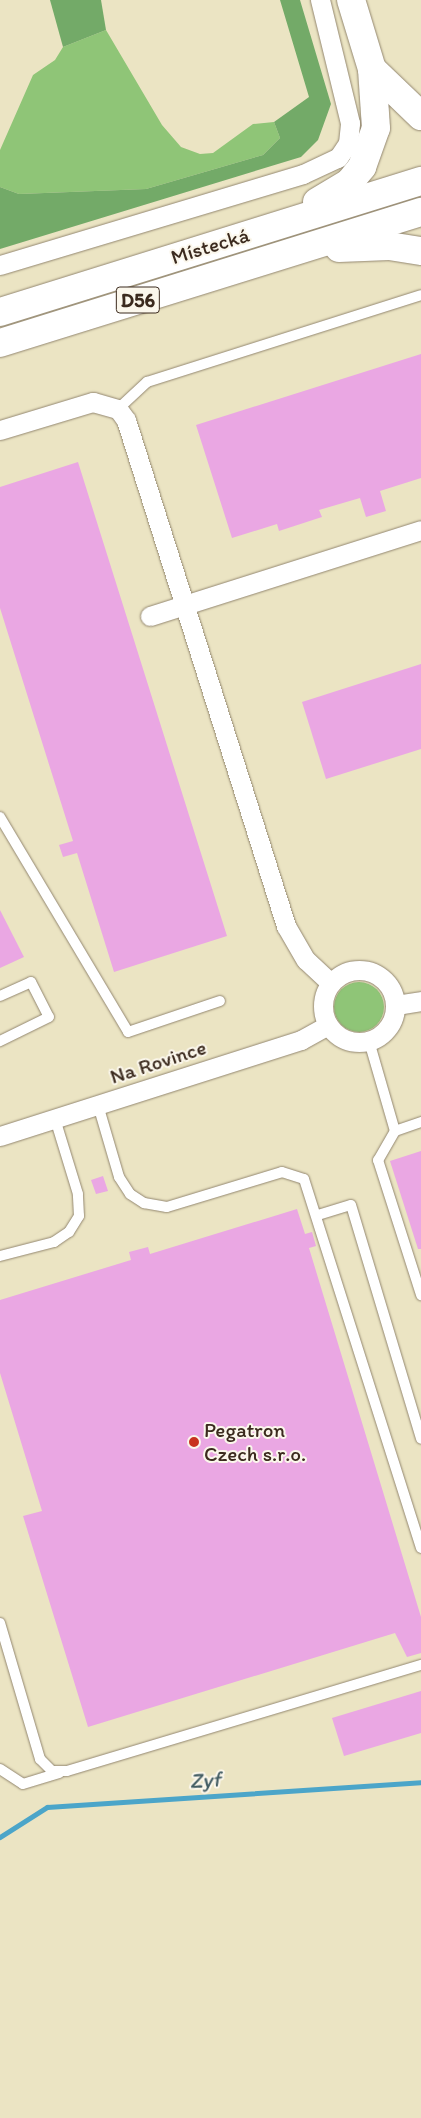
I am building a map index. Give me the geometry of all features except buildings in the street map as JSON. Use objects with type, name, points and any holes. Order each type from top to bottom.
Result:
[{"type":"highway","points":[[261,230],[349,183],[362,167],[376,128],[372,69],[351,0]]},
{"type":"highway","points":[[372,69],[421,116]]},
{"type":"highway","name":"Místecká","points":[[0,312],[421,181]]},
{"type":"highway","name":"Místecká","points":[[0,343],[421,212]]},
{"type":"highway","points":[[275,257],[389,246],[421,251]]},
{"type":"street","points":[[0,265],[303,174],[338,158],[348,143],[350,123],[320,0]]},
{"type":"street","points":[[0,430],[82,404],[118,409],[131,431],[187,604],[286,926],[306,960],[330,982]]},
{"type":"street","points":[[150,616],[421,530]]},
{"type":"street","points":[[348,971],[369,971],[388,984],[396,1006],[388,1028],[369,1041],[346,1040],[328,1025],[322,1003],[330,982],[348,971]]},
{"type":"street","points":[[396,1006],[421,1001]]},
{"type":"street","name":"Na Rovince","points":[[0,1136],[302,1040],[328,1025]]},
{"type":"lane","points":[[118,409],[147,382],[421,295]]},
{"type":"lane","points":[[0,817],[128,1032],[220,1001]]},
{"type":"lane","points":[[0,996],[31,982],[49,1017],[0,1040]]},
{"type":"lane","points":[[369,1041],[394,1131]]},
{"type":"lane","points":[[98,1105],[119,1177],[130,1194],[144,1203],[167,1207],[282,1172],[304,1180],[318,1215],[421,1548]]},
{"type":"lane","points":[[0,1256],[54,1242],[69,1232],[79,1216],[78,1194],[54,1119]]},
{"type":"lane","points":[[421,1122],[394,1131],[378,1160],[421,1295]]},
{"type":"lane","points":[[318,1215],[351,1205],[421,1439]]},
{"type":"lane","points":[[0,1623],[40,1759],[52,1771],[67,1771]]},
{"type":"lane","points":[[0,1769],[23,1784],[421,1665]]},
{"type":"green space","points":[[50,0],[101,0],[106,30],[63,47]]},
{"type":"green space","points":[[280,0],[300,0],[331,104],[318,140],[301,157],[0,249],[0,187],[19,194],[146,189],[263,155],[280,138],[274,122],[309,97]]},
{"type":"green space","points":[[106,30],[162,125],[181,147],[200,154],[213,153],[253,124],[274,122],[280,138],[263,155],[146,189],[19,194],[0,187],[0,150],[33,75],[55,60],[63,47]]},
{"type":"green space","points":[[359,982],[369,984],[377,989],[382,997],[384,1007],[382,1017],[377,1025],[369,1030],[359,1032],[349,1030],[341,1025],[336,1017],[334,1007],[336,997],[341,989],[349,984]]},
{"type":"waterway","name":"Zyf","points":[[0,1837],[47,1807],[421,1782]]},
{"type":"place","name":"Pegatron Czech s.r.o.","points":[[194,1442]]}]
